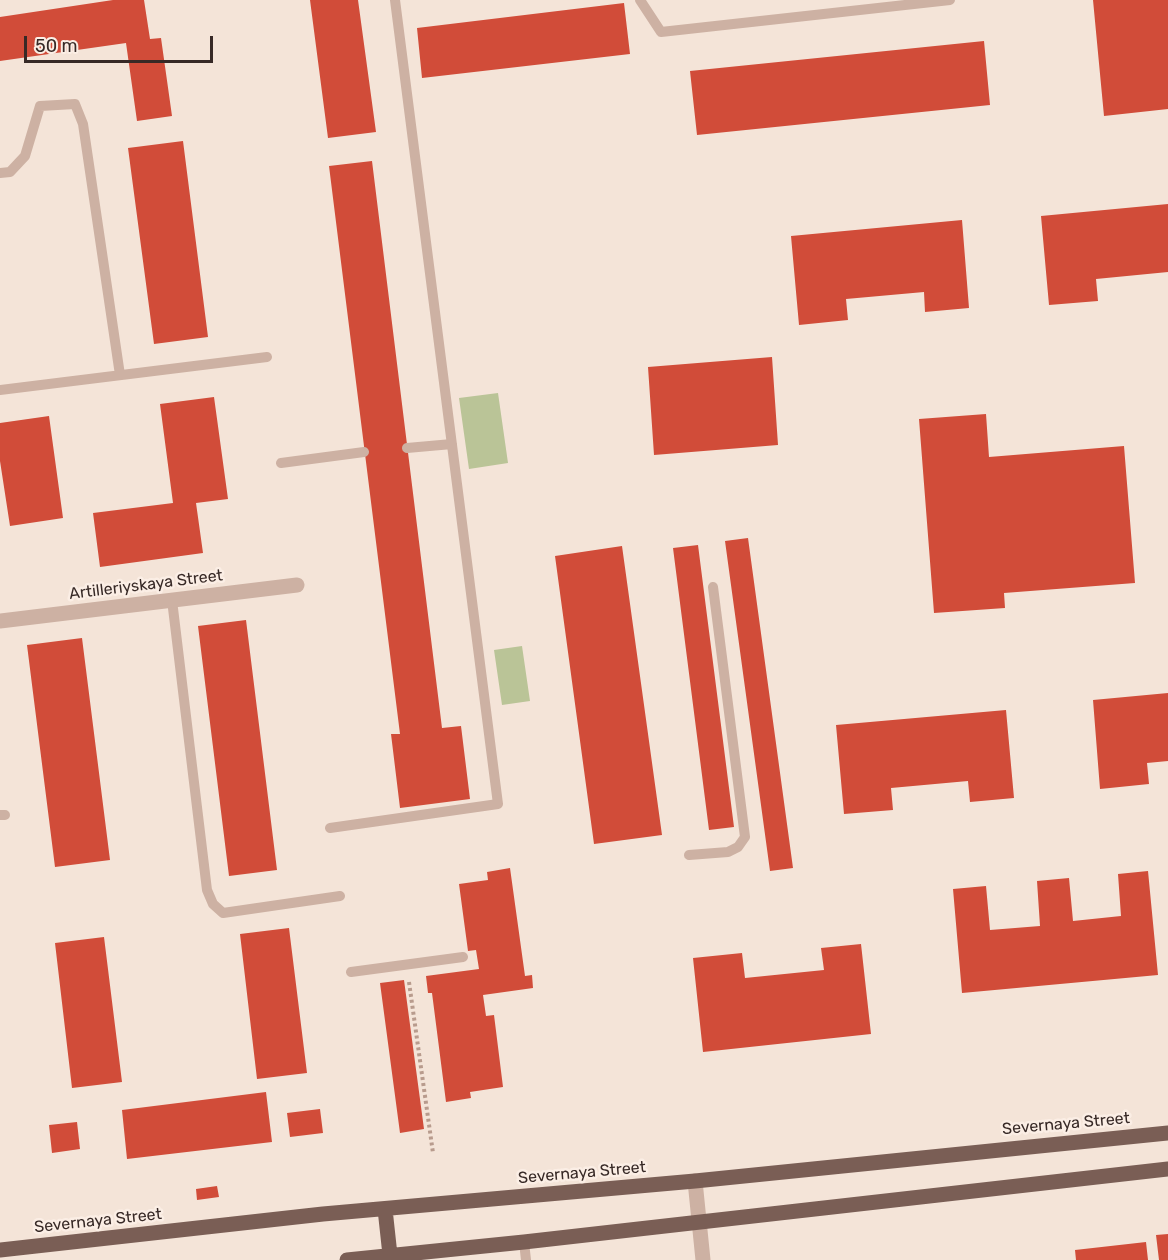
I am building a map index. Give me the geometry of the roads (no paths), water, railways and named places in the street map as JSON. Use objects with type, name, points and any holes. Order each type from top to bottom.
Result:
[{"type":"main road","name":"Severnaya Street","points":[[0,1250],[323,1214],[695,1181],[1168,1133]]},
{"type":"main road","points":[[347,1260],[1168,1169]]},
{"type":"main road","points":[[385,1209],[390,1255]]},
{"type":"street","name":"Artilleriyskaya Street","points":[[0,621],[297,585]]},
{"type":"street","points":[[695,1181],[703,1260]]},
{"type":"lane","points":[[330,828],[498,804],[395,0]]},
{"type":"lane","points":[[640,0],[661,33],[950,0]]},
{"type":"lane","points":[[0,173],[10,172],[25,156],[40,106],[75,104],[83,124],[120,375]]},
{"type":"lane","points":[[0,390],[267,357]]},
{"type":"lane","points":[[407,448],[452,444]]},
{"type":"lane","points":[[281,463],[364,452]]},
{"type":"lane","points":[[689,855],[728,852],[738,847],[745,837],[713,587]]},
{"type":"lane","points":[[172,600],[207,890],[213,904],[223,913],[340,896]]},
{"type":"lane","points":[[351,972],[463,957]]},
{"type":"lane","points":[[524,1242],[526,1260]]}]
